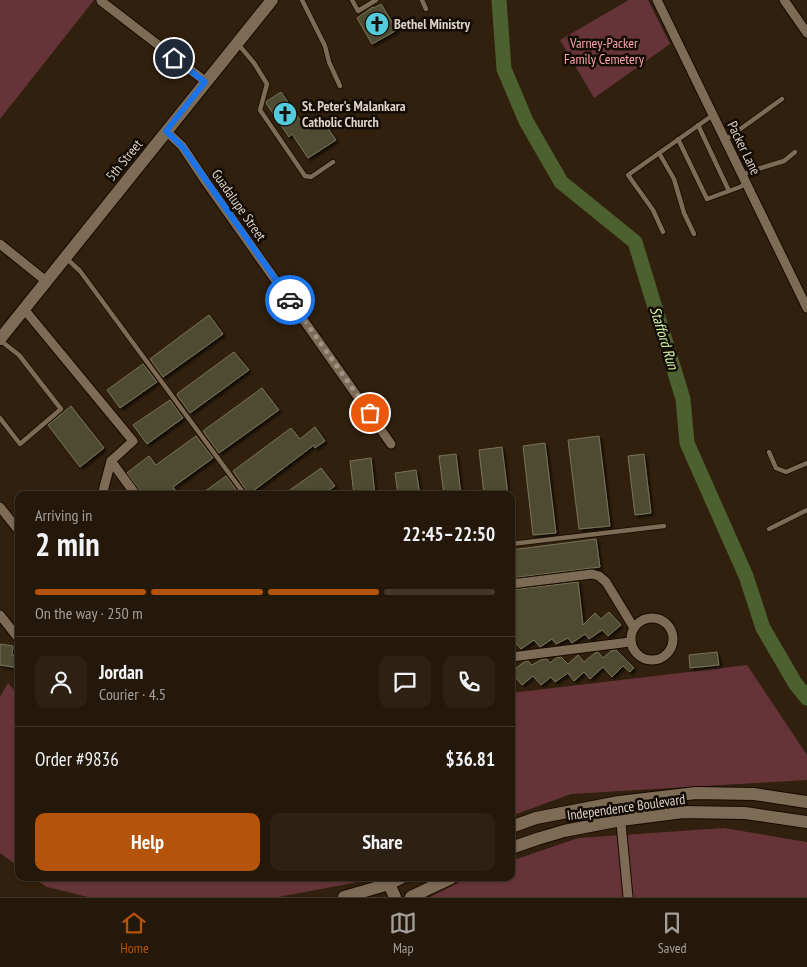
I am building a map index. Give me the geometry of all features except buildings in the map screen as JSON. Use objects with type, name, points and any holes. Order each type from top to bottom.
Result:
[{"type":"main road","name":"5th Street","points":[[0,339],[272,0]]},
{"type":"main road","name":"Independence Boulevard","points":[[515,826],[536,818],[619,802],[696,793],[754,794],[807,802]]},
{"type":"main road","name":"Independence Boulevard","points":[[515,846],[564,831],[621,820],[683,812],[745,813],[807,822]]},
{"type":"main road","points":[[344,897],[395,881]]},
{"type":"main road","points":[[411,897],[445,881]]},
{"type":"main road","points":[[389,884],[395,897]]},
{"type":"street","name":"Packer Lane","points":[[657,0],[807,308]]},
{"type":"street","points":[[784,0],[807,33]]},
{"type":"street","points":[[101,1],[205,82]]},
{"type":"street","name":"Guadalupe Street","points":[[166,131],[182,146],[391,444]]},
{"type":"street","points":[[0,244],[46,281]]},
{"type":"street","points":[[24,309],[133,441],[111,461],[103,491]]},
{"type":"street","points":[[111,461],[133,491]]},
{"type":"street","points":[[0,507],[15,526]]},
{"type":"street","points":[[515,584],[592,574],[599,576],[606,582],[634,628]]},
{"type":"street","points":[[0,615],[15,634]]},
{"type":"street","points":[[650,618],[661,619],[670,626],[674,637],[672,648],[665,657],[654,661],[643,659],[634,652],[630,642],[634,628],[639,622],[650,618]]},
{"type":"street","points":[[515,656],[630,642]]},
{"type":"street","points":[[619,802],[628,897]]},
{"type":"lane","points":[[302,0],[325,46],[329,62],[340,86]]},
{"type":"lane","points":[[352,0],[358,11],[376,0]]},
{"type":"lane","points":[[422,0],[426,9]]},
{"type":"lane","points":[[237,43],[254,63],[267,84],[260,110],[305,176],[311,177],[333,162]]},
{"type":"lane","points":[[725,140],[782,99]]},
{"type":"lane","points":[[663,232],[653,210],[628,175],[712,115]]},
{"type":"lane","points":[[698,125],[729,191]]},
{"type":"lane","points":[[678,139],[707,199],[729,191],[751,171],[784,161],[795,152]]},
{"type":"lane","points":[[659,153],[674,179],[684,213],[694,234]]},
{"type":"lane","points":[[65,258],[80,271],[242,491]]},
{"type":"lane","points":[[0,339],[19,354],[61,409],[20,444],[0,418]]},
{"type":"lane","points":[[768,452],[776,468],[786,472],[807,463]]},
{"type":"lane","points":[[768,529],[807,510]]},
{"type":"lane","points":[[515,544],[664,526]]},
{"type":"green space","points":[[0,0],[94,0],[0,119]]},
{"type":"green space","name":"Varney-Packer Family Cemetery","points":[[629,0],[648,0],[670,44],[594,98],[560,40]]},
{"type":"green space","points":[[747,665],[807,755],[807,780],[571,794],[515,815],[515,693]]},
{"type":"green space","points":[[8,683],[15,691],[15,864],[0,853],[0,697]]},
{"type":"green space","points":[[724,828],[807,842],[807,897],[430,897],[462,881],[515,881],[515,860],[578,838]]},
{"type":"green space","points":[[38,881],[358,881],[278,897],[88,897],[47,887]]},
{"type":"waterway","name":"Stafford Run","points":[[499,0],[504,69],[526,121],[561,182],[635,242],[683,399],[687,443],[746,576],[763,628],[795,683],[807,698]]},
{"type":"way so far","points":[[290,300],[370,413]]},
{"type":"place","name":"Bethel Ministry","points":[[377,24]]},
{"type":"place","name":"St. Peter's Malankara Catholic Church","points":[[285,114]]},
{"type":"route","points":[[174,58],[205,82],[166,131],[182,146],[290,300]]}]
